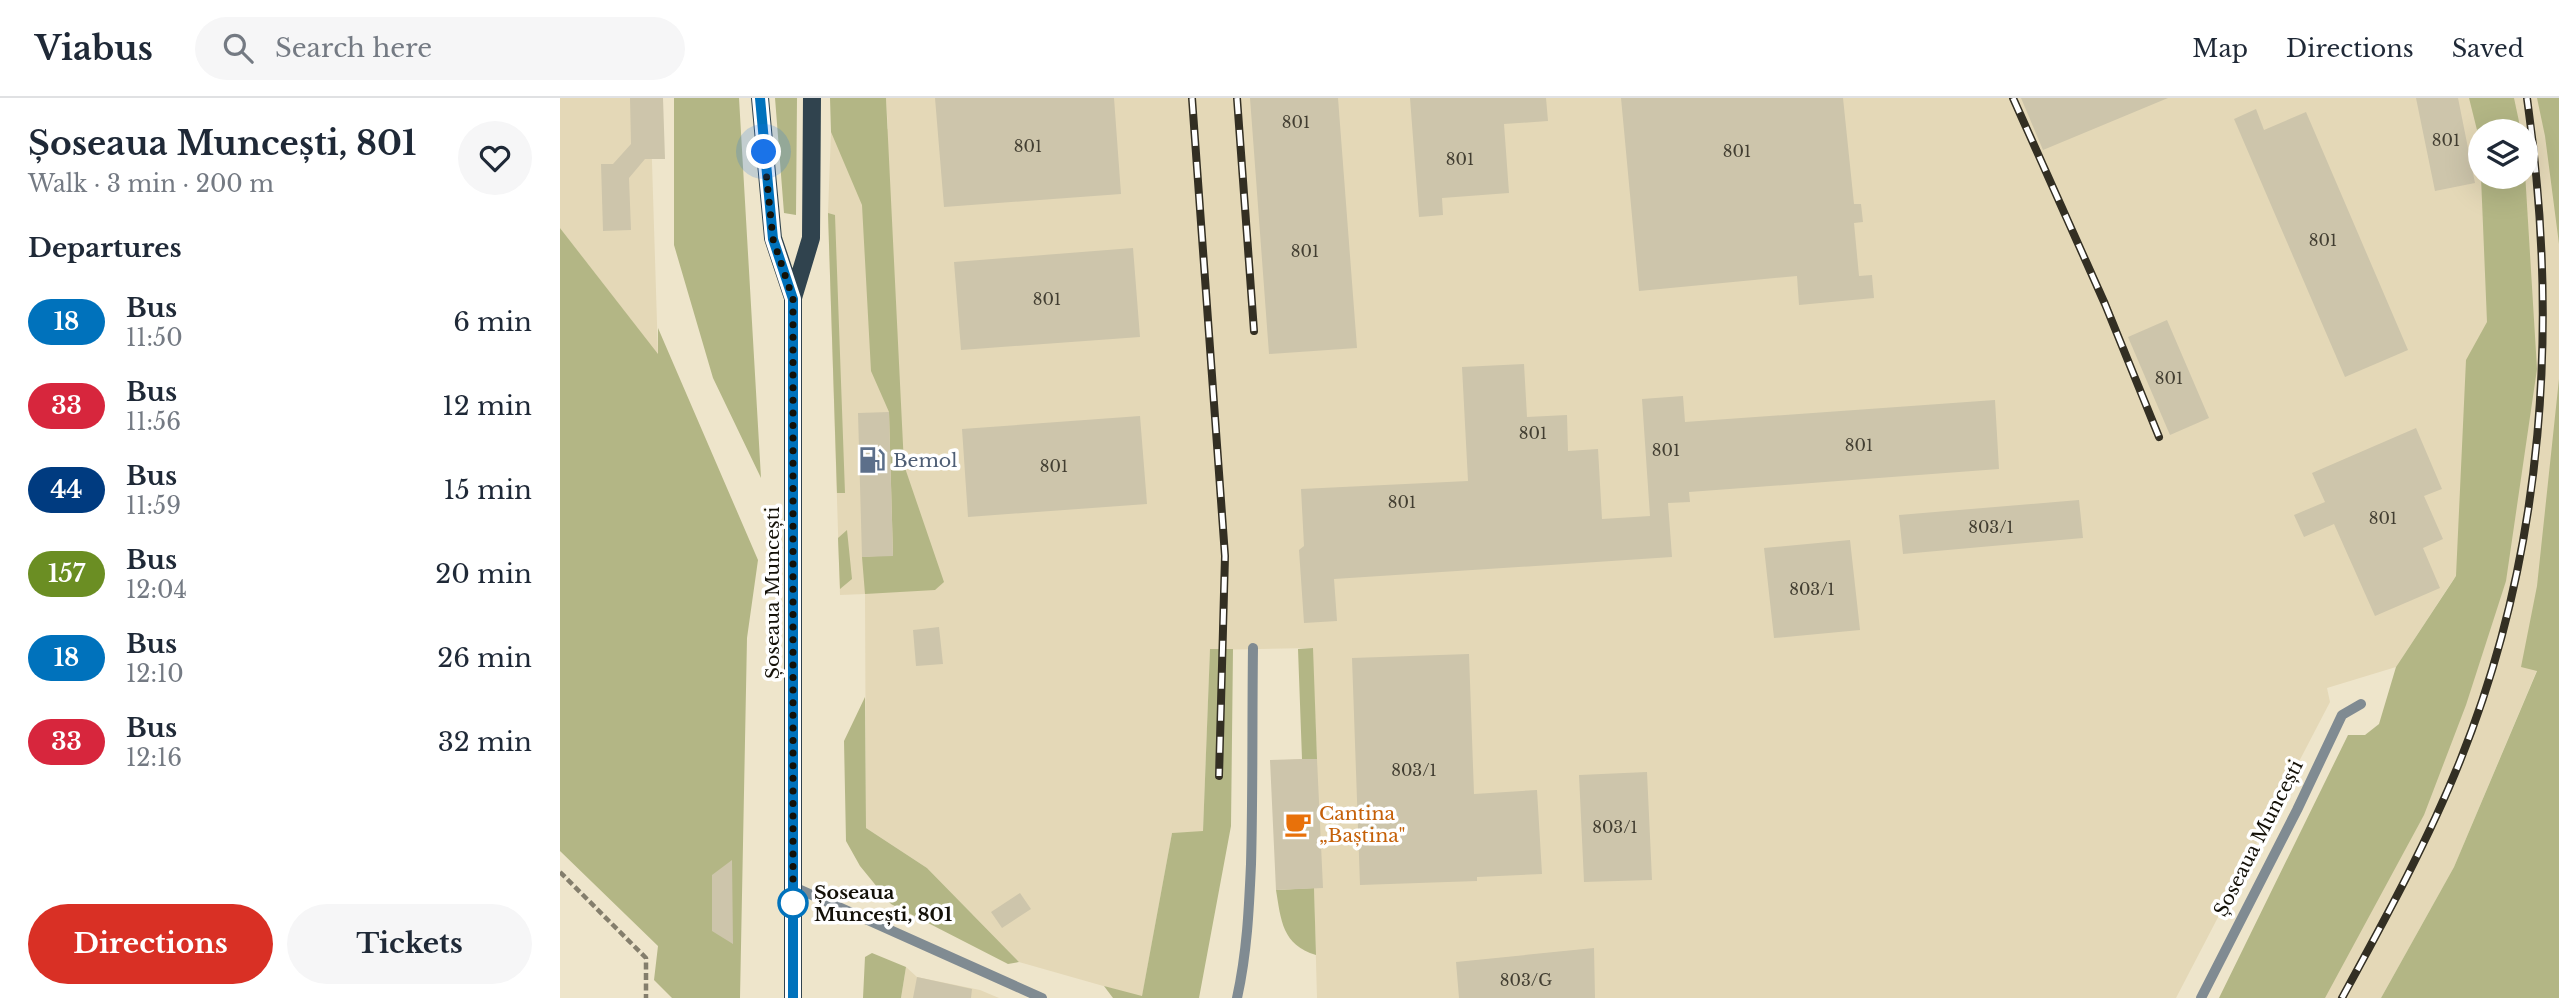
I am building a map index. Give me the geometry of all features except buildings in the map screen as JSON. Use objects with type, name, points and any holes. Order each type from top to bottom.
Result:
[{"type":"main road","name":"Șoseaua Muncești","points":[[760,98],[773,239],[793,299]]},
{"type":"main road","name":"Șoseaua Muncești","points":[[793,998],[793,299],[811,238],[812,98]]},
{"type":"lane","points":[[1237,998],[1247,944],[1249,906],[1253,648]]},
{"type":"lane","name":"Șoseaua Muncești","points":[[2201,998],[2342,715],[2361,704]]},
{"type":"lane","points":[[793,887],[1042,998]]},
{"type":"path","points":[[560,872],[646,958],[646,998]]},
{"type":"shaded area","points":[[560,98],[650,98],[658,355],[560,228]]},
{"type":"shaded area","points":[[886,98],[2559,98],[2559,618],[2454,867],[2381,998],[2289,998],[2455,577],[2396,667],[2327,688],[2330,702],[2176,998],[1317,998],[1314,888],[1270,761],[1317,758],[1312,648],[1210,650],[1203,832],[1172,833],[1142,997],[1019,962],[927,868],[866,828],[865,594],[840,595],[828,213],[831,132],[888,129]]},
{"type":"shaded area","points":[[906,967],[917,977],[980,990],[999,998],[901,998]]},
{"type":"green space","points":[[674,98],[739,98],[761,478],[713,378],[674,245]]},
{"type":"green space","points":[[775,98],[797,98],[796,215],[784,213]]},
{"type":"green space","points":[[830,98],[886,98],[904,465],[944,582],[935,590],[865,594],[862,557],[893,555],[889,412],[871,371],[862,205],[831,132]]},
{"type":"green space","points":[[2469,98],[2514,98],[2518,119],[2474,119]]},
{"type":"green space","points":[[2537,98],[2559,98],[2559,244],[2545,136]]},
{"type":"green space","points":[[2481,189],[2526,189],[2537,369],[2506,581],[2466,705],[2424,815],[2325,998],[2219,998],[2348,735],[2365,735],[2379,724],[2396,667],[2456,576],[2466,360],[2487,322]]},
{"type":"green space","points":[[828,213],[835,215],[845,493],[837,493]]},
{"type":"green space","points":[[560,228],[658,354],[658,328],[758,560],[747,638],[740,998],[672,998],[654,980],[658,946],[560,851]]},
{"type":"green space","points":[[2559,379],[2559,998],[2381,998],[2454,867],[2537,671],[2521,667],[2537,586]]},
{"type":"green space","points":[[847,530],[852,579],[840,589],[838,538]]},
{"type":"green space","points":[[1313,648],[1317,759],[1302,759],[1298,649]]},
{"type":"green space","points":[[1210,649],[1233,649],[1231,826],[1199,998],[1113,998],[1104,986],[1142,996],[1172,833],[1203,831]]},
{"type":"green space","points":[[865,697],[866,828],[927,868],[1019,962],[1008,964],[891,904],[860,866],[846,841],[844,741]]},
{"type":"green space","points":[[1314,888],[1316,955],[1296,945],[1285,930],[1276,890]]},
{"type":"green space","points":[[872,953],[906,967],[901,998],[863,998],[865,957]]},
{"type":"railway","points":[[1192,98],[1225,556],[1219,776]]},
{"type":"railway","points":[[1237,98],[1254,331]]},
{"type":"railway","points":[[2013,98],[2105,304],[2159,437]]},
{"type":"railway","points":[[2342,998],[2404,881],[2447,792],[2489,681],[2511,600],[2527,518],[2537,434],[2542,351],[2542,266],[2537,182],[2527,98]]},
{"type":"bus line","name":"18","points":[[760,98],[773,239],[793,299],[793,998]]},
{"type":"place","name":"Bemol","points":[[872,460]]},
{"type":"place","name":"Cantina „Baștina\"","points":[[1298,824]]},
{"type":"place","name":"Șoseaua Muncești, 801","points":[[793,903]]},
{"type":"route","points":[[764,152],[773,239],[793,299],[793,903]]}]
